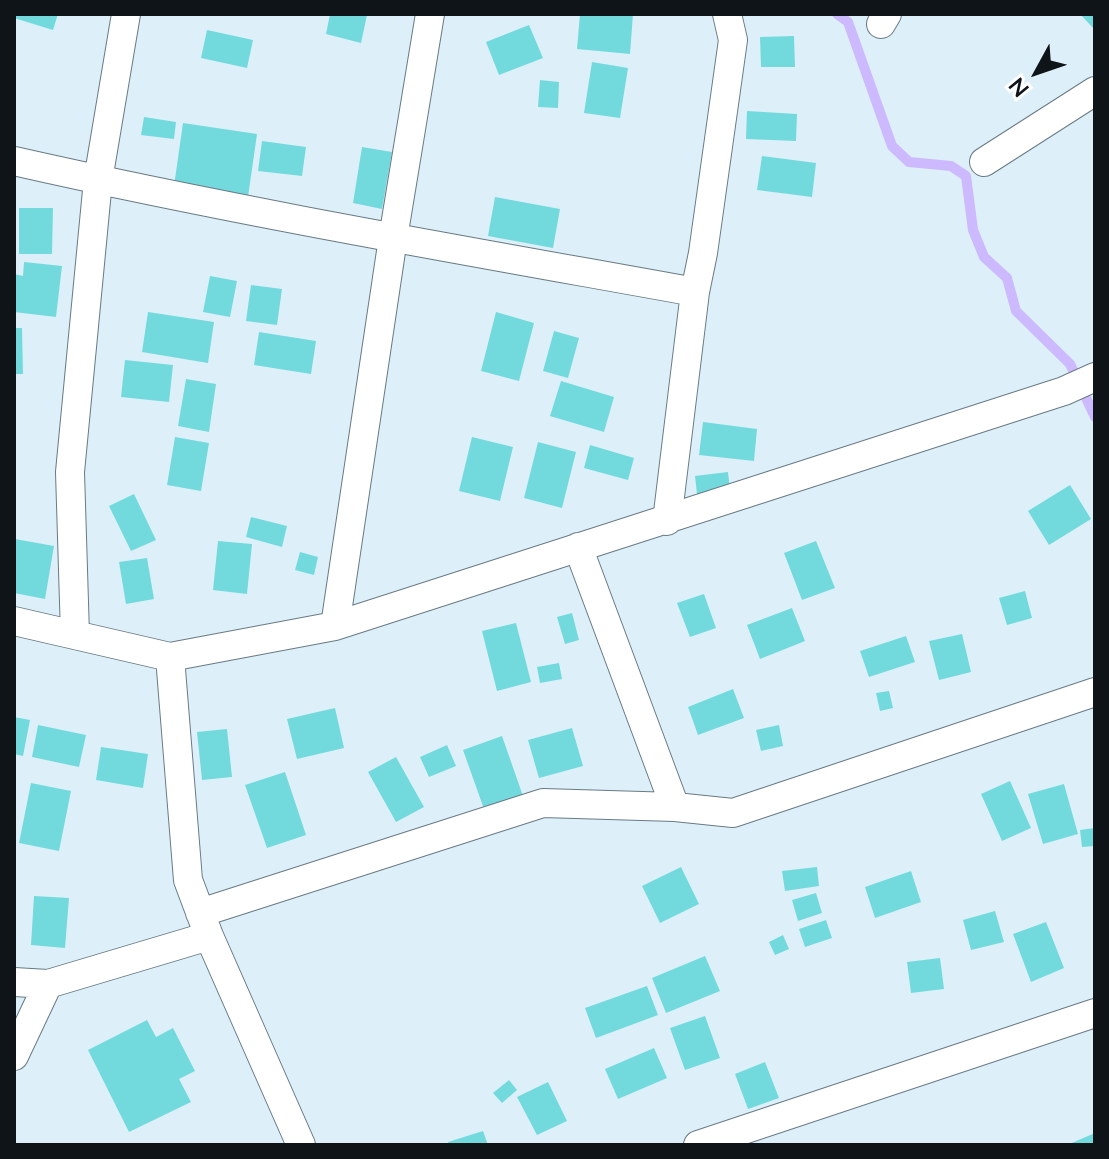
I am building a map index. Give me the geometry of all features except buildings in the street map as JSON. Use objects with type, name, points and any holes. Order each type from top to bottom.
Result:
[{"type":"street","points":[[75,635],[70,472],[98,180],[126,14]]},
{"type":"street","points":[[335,626],[430,14]]},
{"type":"street","points":[[667,521],[695,292],[733,40],[727,14]]},
{"type":"street","points":[[984,162],[1095,91]]},
{"type":"street","points":[[14,161],[393,238],[695,292]]},
{"type":"street","points":[[14,621],[170,657],[335,626],[667,521],[1064,391],[1093,378]]},
{"type":"street","points":[[578,547],[675,807]]},
{"type":"street","points":[[170,657],[188,880],[301,1145]]},
{"type":"street","points":[[14,982],[48,984],[205,924],[543,803],[675,807],[733,813],[1095,692]]},
{"type":"street","points":[[14,1056],[48,984]]},
{"type":"street","points":[[706,1144],[1095,1013]]},
{"type":"waterway","points":[[837,14],[848,22],[892,146],[909,162],[951,166],[966,176],[973,230],[984,257],[1007,278],[1016,311],[1070,364],[1095,417]]}]
